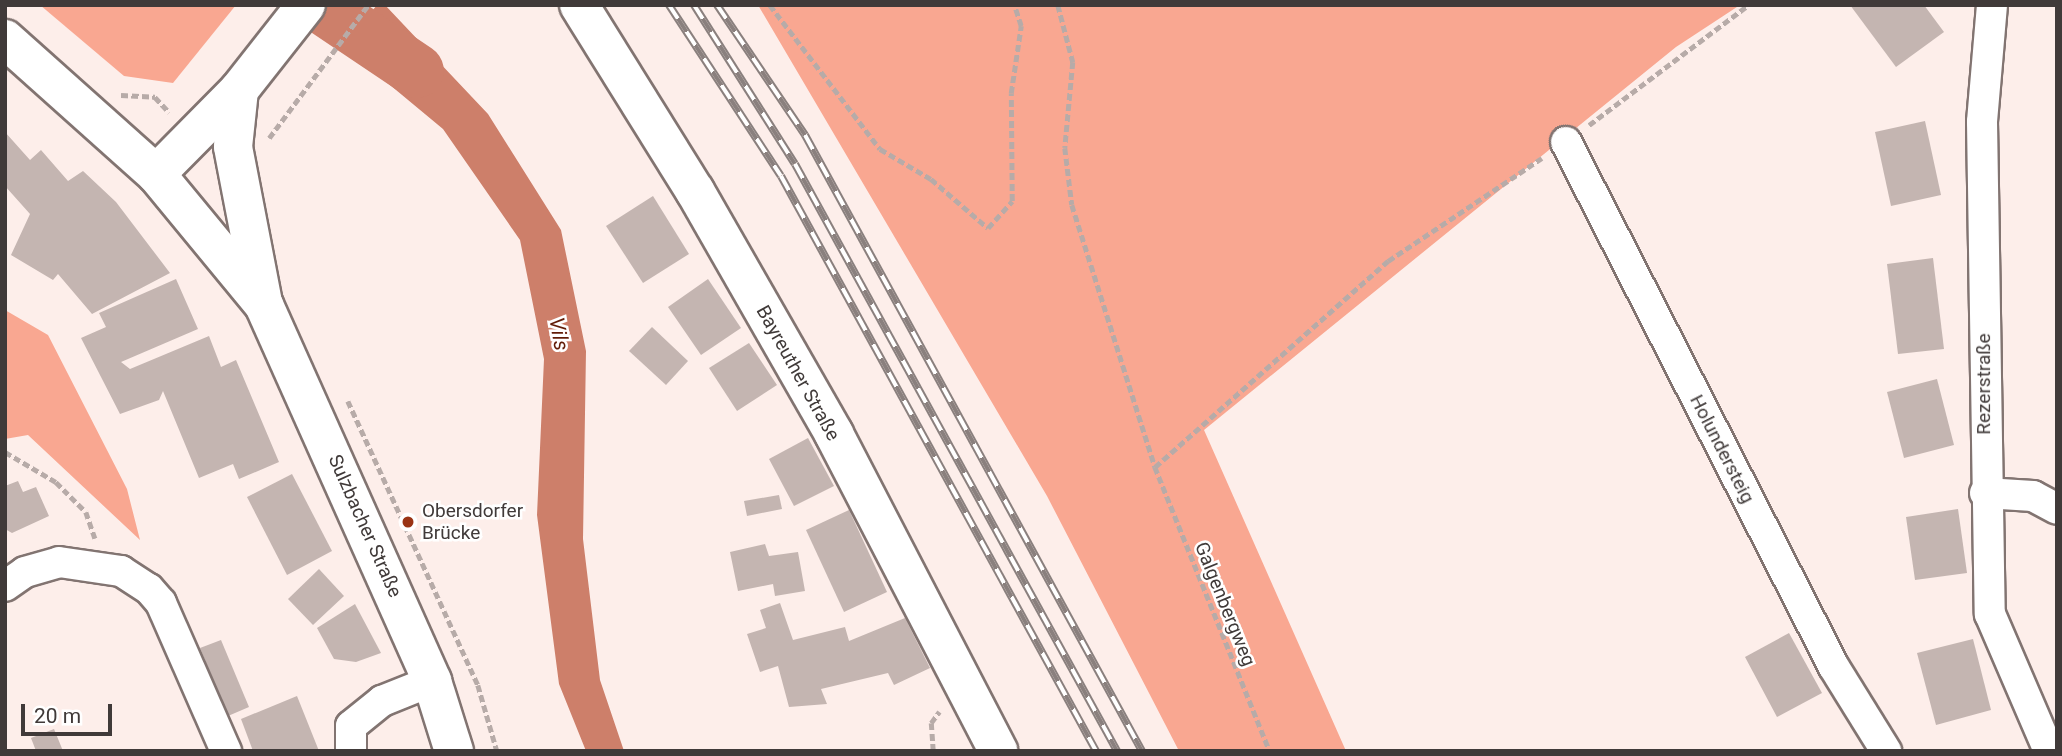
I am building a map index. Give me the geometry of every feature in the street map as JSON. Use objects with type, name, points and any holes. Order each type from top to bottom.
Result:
[{"type":"main road","points":[[156,174],[196,138],[239,90],[306,5]]},
{"type":"main road","name":"Bayreuther Straße","points":[[579,5],[695,191],[834,434],[998,751]]},
{"type":"main road","name":"Sulzbacher Straße","points":[[5,39],[156,174],[264,305]]},
{"type":"main road","name":"Sulzbacher Straße","points":[[239,90],[235,164],[264,305],[432,681],[454,751]]},
{"type":"street","name":"Rezerstraße","points":[[1992,5],[1982,122],[1985,493],[1990,614],[2049,751]]},
{"type":"street","name":"Holundersteig","points":[[1566,142],[1833,667],[1886,751]]},
{"type":"street","points":[[1985,493],[2033,496],[2057,509]]},
{"type":"street","points":[[5,586],[59,562],[91,563],[121,571],[161,603],[226,751]]},
{"type":"street","points":[[351,751],[351,726],[382,701],[432,681]]},
{"type":"path","points":[[235,164],[369,5]]},
{"type":"path","points":[[770,5],[880,149],[931,179],[988,228],[1012,201],[1011,93],[1021,26],[1014,5]]},
{"type":"path","name":"Galgenbergweg","points":[[1058,5],[1073,62],[1065,148],[1072,205],[1155,467],[1270,751]]},
{"type":"path","points":[[1155,467],[1388,261],[1566,142],[1748,5]]},
{"type":"path","points":[[114,94],[155,97],[196,138]]},
{"type":"path","points":[[5,452],[56,482],[86,512],[95,535],[91,563]]},
{"type":"shaded area","points":[[40,5],[236,5],[173,83],[124,76]]},
{"type":"shaded area","points":[[758,5],[1740,5],[1676,47],[1204,430],[1346,751],[1179,751],[1047,496]]},
{"type":"shaded area","points":[[5,310],[48,335],[127,489],[140,540],[28,435],[5,439]]},
{"type":"water","points":[[377,5],[385,5],[488,114],[561,230],[586,351],[583,539],[600,680],[624,751],[586,751],[559,684],[537,515],[544,359],[520,240],[443,129],[343,46]]},
{"type":"building","points":[[1850,5],[1924,5],[1944,32],[1896,67]]},
{"type":"building","points":[[1925,121],[1941,195],[1891,206],[1875,132]]},
{"type":"building","points":[[5,132],[30,160],[41,150],[68,181],[83,171],[116,202],[170,273],[92,314],[58,274],[53,280],[11,255],[30,214],[5,186]]},
{"type":"building","points":[[653,196],[689,254],[643,283],[606,226]]},
{"type":"building","points":[[1933,258],[1944,349],[1898,354],[1887,264]]},
{"type":"building","points":[[176,279],[198,329],[121,362],[130,369],[209,336],[221,367],[236,360],[279,462],[239,479],[233,464],[199,478],[163,391],[159,400],[120,414],[81,338],[106,327],[99,313]]},
{"type":"building","points":[[708,279],[741,328],[701,355],[668,307]]},
{"type":"building","points":[[652,327],[688,361],[666,385],[629,351]]},
{"type":"building","points":[[749,343],[777,385],[737,411],[709,368]]},
{"type":"building","points":[[1937,379],[1954,445],[1904,458],[1887,392]]},
{"type":"building","points":[[808,438],[834,486],[794,506],[769,459]]},
{"type":"building","points":[[292,474],[332,551],[287,575],[247,497]]},
{"type":"building","points":[[18,481],[23,492],[36,487],[49,516],[12,533],[5,529],[5,486]]},
{"type":"building","points":[[779,495],[782,509],[747,516],[744,501]]},
{"type":"building","points":[[1958,509],[1967,573],[1915,580],[1906,517]]},
{"type":"building","points":[[849,510],[887,592],[844,612],[806,530]]},
{"type":"building","points":[[765,544],[769,556],[798,552],[805,591],[775,596],[773,584],[738,591],[730,552]]},
{"type":"building","points":[[319,569],[344,596],[313,625],[288,599]]},
{"type":"building","points":[[780,603],[793,640],[845,627],[849,641],[905,618],[930,668],[894,685],[888,673],[821,689],[827,704],[789,707],[778,666],[760,672],[747,634],[766,628],[760,610]]},
{"type":"building","points":[[355,604],[381,653],[356,662],[334,659],[317,628]]},
{"type":"building","points":[[1789,633],[1822,693],[1777,717],[1745,657]]},
{"type":"building","points":[[1973,639],[1991,710],[1936,725],[1917,653]]},
{"type":"building","points":[[221,640],[249,707],[228,716],[200,648]]},
{"type":"building","points":[[297,696],[319,751],[253,751],[241,719]]},
{"type":"building","points":[[54,729],[63,751],[36,751],[31,738]]},
{"type":"waterway","name":"Vils","points":[[319,5],[417,71]]},
{"type":"railway","points":[[669,5],[781,176],[1096,751]]},
{"type":"railway","points":[[694,5],[795,164],[1117,751]]},
{"type":"railway","points":[[717,5],[805,135],[1142,751]]},
{"type":"place","name":"Obersdorfer Brücke","points":[[408,522]]}]
